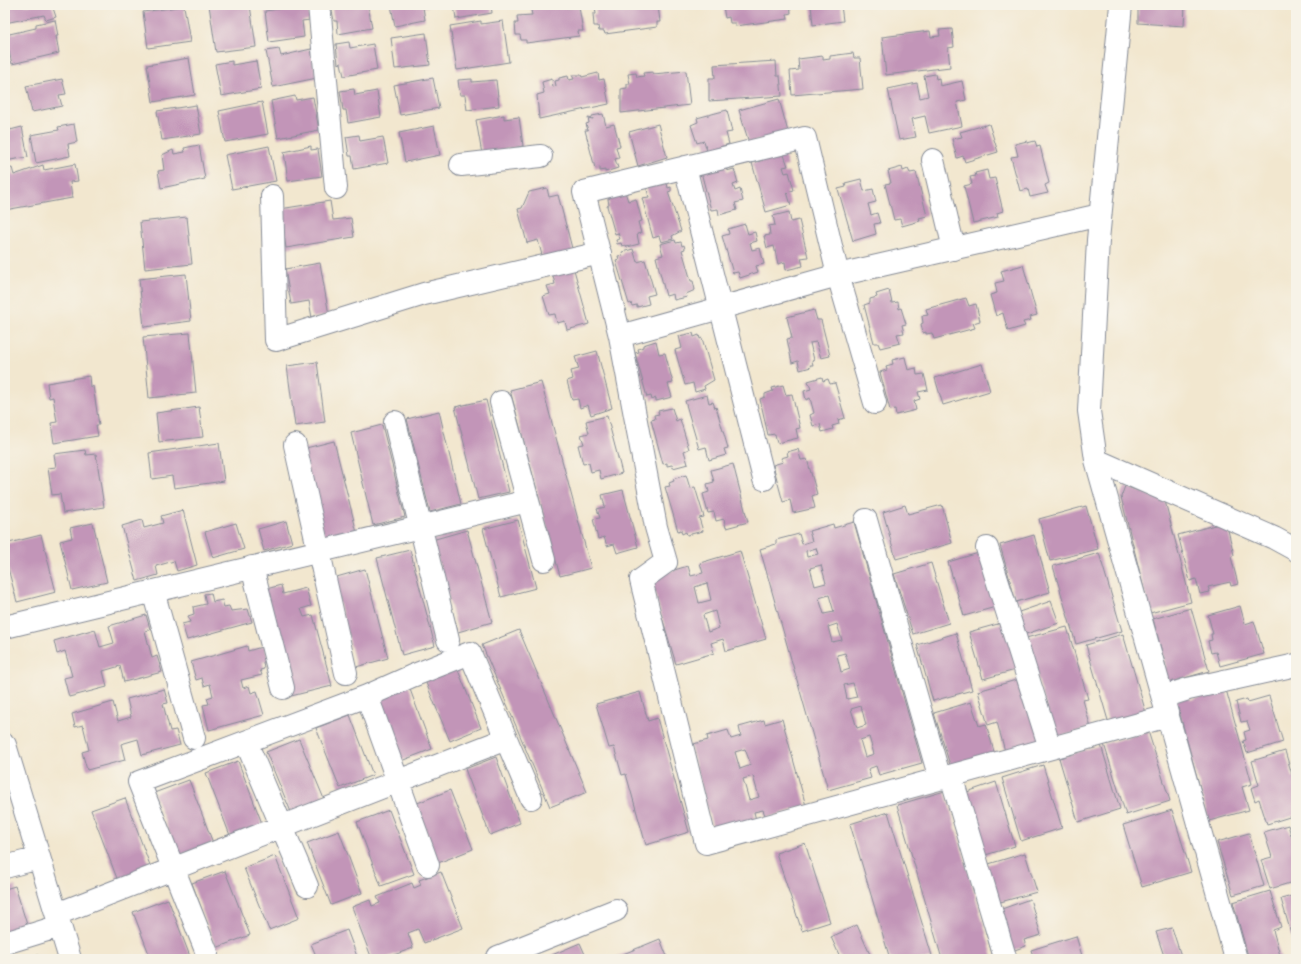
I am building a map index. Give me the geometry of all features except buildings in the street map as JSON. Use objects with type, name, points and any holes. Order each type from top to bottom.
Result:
[{"type":"street","points":[[319,5],[336,188]]},
{"type":"street","points":[[1121,5],[1100,216],[1089,411],[1096,460],[1236,959]]},
{"type":"street","points":[[875,403],[838,275],[805,138],[584,192],[620,336],[656,527],[666,562],[641,580],[706,843],[1050,748],[1165,706],[1188,689],[1296,665]]},
{"type":"street","points":[[461,165],[541,156]]},
{"type":"street","points":[[933,160],[954,249]]},
{"type":"street","points":[[685,167],[764,479]]},
{"type":"street","points":[[272,196],[276,340],[424,294],[600,253]]},
{"type":"street","points":[[620,336],[838,275],[1100,216]]},
{"type":"street","points":[[501,402],[544,560]]},
{"type":"street","points":[[395,422],[448,640]]},
{"type":"street","points":[[295,445],[346,672]]},
{"type":"street","points":[[1096,460],[1274,538],[1296,550]]},
{"type":"street","points":[[5,627],[528,500]]},
{"type":"street","points":[[866,520],[945,777],[1005,957]]},
{"type":"street","points":[[987,548],[1050,748]]},
{"type":"street","points":[[252,567],[283,688]]},
{"type":"street","points":[[153,591],[194,738]]},
{"type":"street","points":[[207,953],[175,869],[139,782],[367,696],[470,653],[531,798]]},
{"type":"street","points":[[367,696],[428,865]]},
{"type":"street","points":[[5,943],[175,869],[506,739]]},
{"type":"street","points":[[246,742],[307,886]]},
{"type":"street","points":[[5,745],[70,959]]},
{"type":"street","points":[[5,867],[39,858]]},
{"type":"street","points":[[497,958],[616,910]]}]
